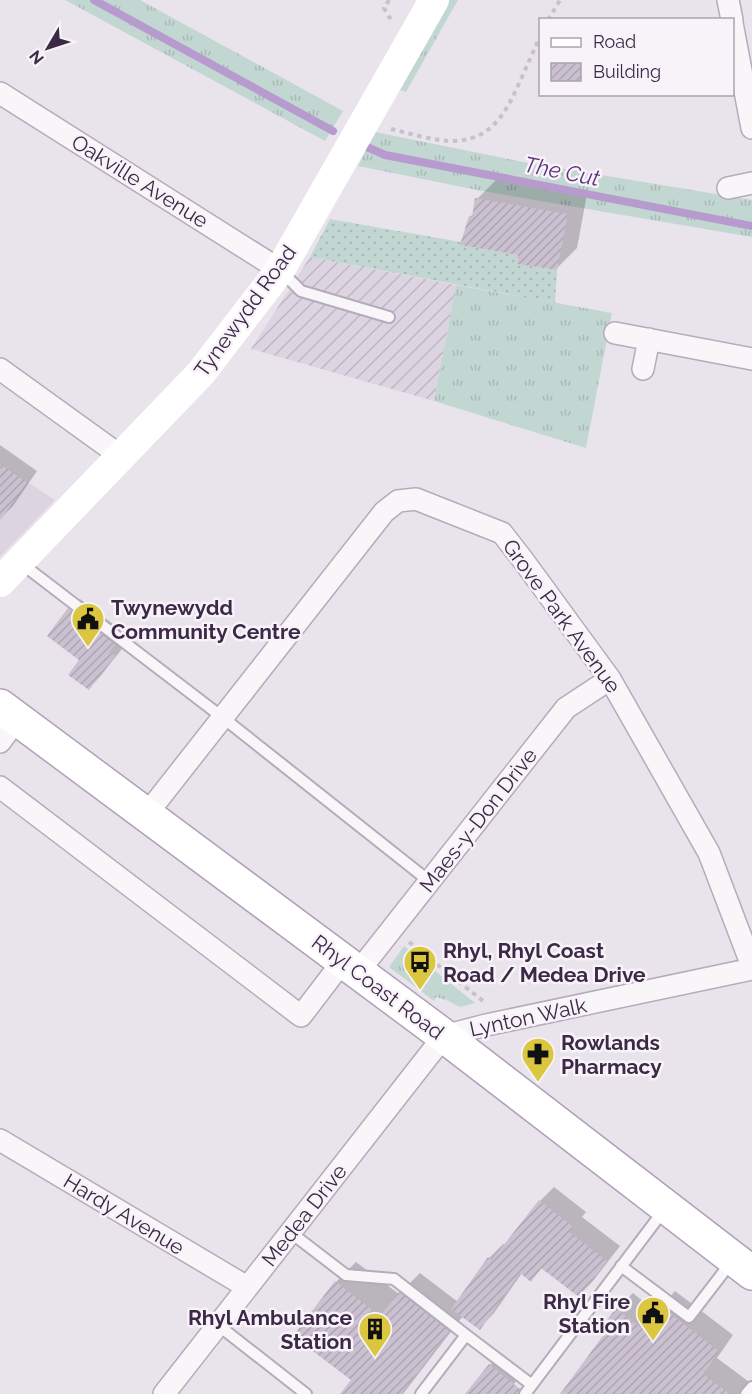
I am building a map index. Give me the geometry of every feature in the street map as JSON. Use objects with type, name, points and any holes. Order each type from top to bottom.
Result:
[{"type":"main road","name":"Rhyl Coast Road","points":[[6,722],[146,814],[444,1036],[743,1266]]},
{"type":"street","points":[[728,0],[731,18]]},
{"type":"street","name":"Tynewydd Road","points":[[6,572],[122,457],[201,373],[280,270],[364,123],[425,3]]},
{"type":"street","points":[[734,32],[752,128]]},
{"type":"street","name":"Oakville Avenue","points":[[0,93],[280,270]]},
{"type":"street","points":[[728,188],[752,183]]},
{"type":"street","points":[[615,333],[752,359]]},
{"type":"street","points":[[643,369],[649,339]]},
{"type":"street","points":[[0,369],[122,457]]},
{"type":"street","name":"Grove Park Avenue","points":[[146,814],[384,512],[398,501],[416,499],[502,532],[610,680],[709,853],[752,968]]},
{"type":"street","name":"Maes-y-Don Drive","points":[[0,787],[301,1016],[350,966],[392,929],[566,708],[610,680]]},
{"type":"street","name":"Lynton Walk","points":[[444,1036],[752,968]]},
{"type":"street","name":"Medea Drive","points":[[164,1394],[444,1036]]},
{"type":"street","name":"Hardy Avenue","points":[[0,1140],[248,1287]]},
{"type":"lane","points":[[280,270],[300,291],[389,317]]},
{"type":"lane","points":[[6,572],[222,717],[429,881]]},
{"type":"lane","points":[[290,1232],[346,1275],[394,1279],[466,1335],[528,1389],[666,1207]]},
{"type":"lane","points":[[621,1266],[689,1317],[743,1266]]},
{"type":"lane","points":[[218,1326],[306,1394]]},
{"type":"lane","points":[[421,1394],[466,1335]]},
{"type":"lane","points":[[746,1394],[752,1387]]},
{"type":"path","points":[[389,0],[384,8],[391,19],[391,29]]},
{"type":"path","points":[[549,18],[560,0]]},
{"type":"path","points":[[364,123],[430,138],[454,141],[474,137],[499,121],[510,104],[539,38]]},
{"type":"path","points":[[392,929],[507,1021]]},
{"type":"shaded area","points":[[310,257],[456,285],[434,401],[251,349]]},
{"type":"shaded area","points":[[0,464],[55,500],[0,557]]},
{"type":"green space","points":[[65,0],[140,0],[343,111],[325,141]]},
{"type":"green space","points":[[446,0],[458,0],[406,92],[400,90]]},
{"type":"green space","points":[[375,132],[523,162],[752,200],[752,237],[482,191],[358,166]]},
{"type":"green space","points":[[330,219],[461,242],[461,245],[518,255],[517,264],[557,270],[555,303],[310,257]]},
{"type":"green space","points":[[456,285],[612,313],[586,448],[434,401]]},
{"type":"green space","points":[[404,946],[475,1003],[460,1007],[436,997],[434,1001],[389,967]]},
{"type":"building","points":[[475,198],[568,214],[557,270],[517,264],[518,255],[460,245],[469,216],[472,217]]},
{"type":"building","points":[[0,464],[27,482],[0,521]]},
{"type":"building","name":"Twynewydd Community Centre","points":[[68,608],[115,645],[109,652],[115,656],[89,690],[68,675],[79,660],[47,636]]},
{"type":"building","points":[[539,1200],[573,1227],[569,1232],[607,1261],[579,1297],[541,1268],[531,1282],[520,1273],[480,1330],[451,1309],[488,1257],[492,1260]]},
{"type":"building","name":"Rhyl Ambulance Station","points":[[335,1281],[380,1316],[399,1292],[449,1331],[401,1394],[340,1394],[351,1380],[293,1336]]},
{"type":"building","name":"Rhyl Fire Station","points":[[659,1305],[719,1351],[703,1374],[730,1394],[560,1394],[605,1333],[600,1330],[616,1308],[641,1328]]},
{"type":"building","points":[[489,1364],[520,1389],[518,1394],[465,1394]]},
{"type":"waterway","name":"The Cut","points":[[94,0],[333,131]]},
{"type":"waterway","name":"The Cut","points":[[367,147],[385,155],[752,226]]},
{"type":"place","name":"Twynewydd Community Centre","points":[[88,648]]},
{"type":"place","name":"Rhyl, Rhyl Coast Road / Medea Drive","points":[[420,991]]},
{"type":"place","name":"Rowlands Pharmacy","points":[[538,1083]]},
{"type":"place","name":"Rhyl Fire Station","points":[[653,1342]]},
{"type":"place","name":"Rhyl Ambulance Station","points":[[375,1358]]}]
